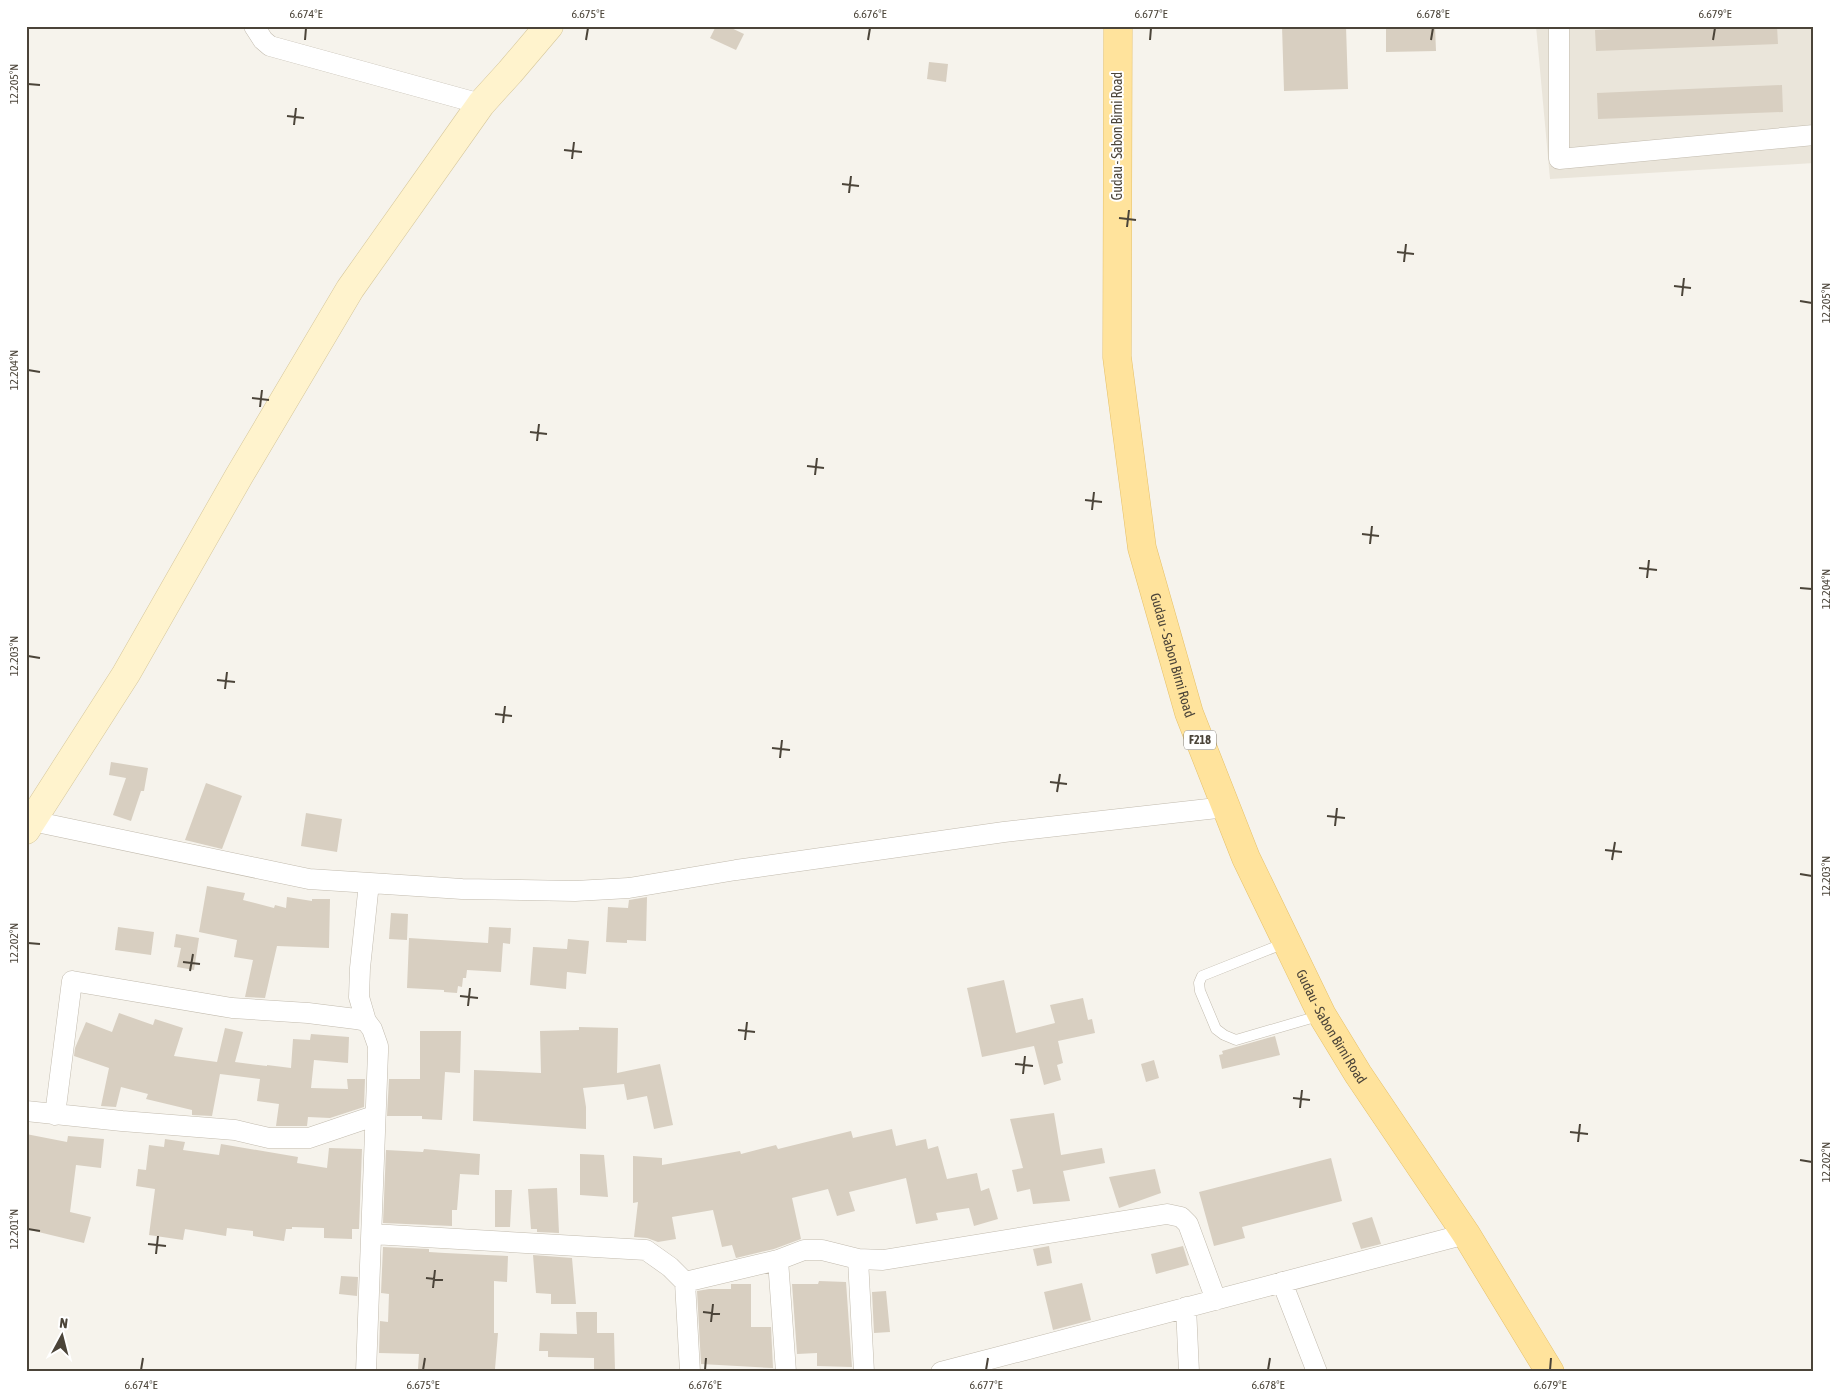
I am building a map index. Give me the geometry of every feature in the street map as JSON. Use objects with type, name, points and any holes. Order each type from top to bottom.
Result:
[{"type":"main road","name":"Gudau - Sabon Birni Road","points":[[1118,26],[1117,357],[1125,431],[1142,548],[1189,713],[1246,858],[1322,1015],[1358,1074],[1466,1234],[1550,1372]]},
{"type":"street","points":[[254,26],[262,40],[270,46],[481,104]]},
{"type":"street","points":[[550,26],[481,104],[350,288],[239,476],[126,674],[29,826],[308,879],[462,889],[566,891],[629,888],[736,870],[1004,832],[1226,807]]},
{"type":"street","points":[[1559,26],[1558,159],[1814,135]]},
{"type":"street","points":[[366,1372],[378,1046],[372,1029],[366,1021],[359,997],[360,968],[369,883]]},
{"type":"street","points":[[55,1115],[72,981],[232,1008],[308,1013],[356,1018],[366,1021]]},
{"type":"street","points":[[26,1111],[236,1130],[269,1138],[309,1138],[374,1116]]},
{"type":"street","points":[[685,1282],[778,1260],[804,1250],[822,1250],[858,1258],[883,1260],[1167,1214],[1181,1218],[1188,1224],[1216,1300]]},
{"type":"street","points":[[372,1234],[646,1250],[685,1282],[690,1372]]},
{"type":"street","points":[[941,1372],[1466,1234]]},
{"type":"street","points":[[858,1258],[864,1372]]},
{"type":"street","points":[[778,1260],[786,1372]]},
{"type":"street","points":[[1282,1282],[1317,1372]]},
{"type":"street","points":[[1186,1307],[1189,1372]]},
{"type":"lane","points":[[1286,943],[1202,976],[1199,983],[1200,991],[1216,1029],[1236,1040],[1322,1015]]},
{"type":"shaded area","points":[[1536,26],[1814,26],[1814,163],[1550,179]]},
{"type":"building","points":[[716,26],[727,26],[744,34],[736,50],[710,38]]},
{"type":"building","points":[[1282,26],[1346,26],[1348,89],[1284,91]]},
{"type":"building","points":[[1386,26],[1435,26],[1436,51],[1386,52]]},
{"type":"building","points":[[1692,26],[1777,26],[1778,44],[1596,51],[1595,30]]},
{"type":"building","points":[[929,62],[948,64],[946,82],[927,79]]},
{"type":"building","points":[[1782,85],[1783,112],[1598,119],[1597,93]]},
{"type":"building","points":[[111,762],[148,768],[144,791],[141,791],[131,821],[113,815],[126,778],[109,775]]},
{"type":"building","points":[[206,783],[242,796],[222,849],[185,840]]},
{"type":"building","points":[[306,813],[342,819],[337,852],[301,846]]},
{"type":"building","points":[[207,886],[245,893],[243,900],[274,908],[275,905],[286,908],[287,897],[312,901],[312,899],[330,899],[329,948],[277,946],[265,998],[245,997],[253,960],[234,957],[237,940],[199,932]]},
{"type":"building","points":[[647,897],[646,941],[627,940],[627,943],[606,942],[608,907],[628,908],[629,900]]},
{"type":"building","points":[[391,913],[408,914],[407,940],[389,939]]},
{"type":"building","points":[[118,927],[154,932],[151,955],[115,950]]},
{"type":"building","points":[[489,927],[511,928],[510,944],[503,943],[501,972],[467,970],[466,978],[463,978],[462,987],[458,986],[457,993],[444,992],[444,990],[407,988],[409,938],[488,943]]},
{"type":"building","points":[[176,934],[199,938],[194,970],[177,967],[181,948],[174,947]]},
{"type":"building","points":[[568,939],[589,941],[586,974],[567,972],[566,989],[530,985],[533,947],[567,949]]},
{"type":"building","points":[[1004,980],[1016,1033],[1055,1023],[1050,1005],[1083,998],[1088,1020],[1092,1019],[1095,1033],[1058,1041],[1063,1063],[1057,1065],[1061,1080],[1044,1085],[1034,1046],[982,1057],[967,988]]},
{"type":"building","points":[[119,1013],[153,1025],[155,1019],[183,1028],[174,1056],[217,1062],[225,1028],[243,1032],[235,1062],[291,1068],[293,1039],[310,1040],[311,1034],[349,1037],[348,1063],[314,1060],[311,1088],[348,1089],[347,1079],[365,1079],[364,1107],[330,1118],[308,1117],[307,1126],[276,1126],[279,1104],[257,1101],[260,1079],[220,1074],[212,1116],[192,1115],[192,1110],[146,1099],[148,1094],[121,1087],[116,1107],[101,1106],[109,1068],[74,1056],[75,1048],[86,1022],[112,1032]]},
{"type":"building","points":[[579,1027],[618,1028],[617,1073],[660,1064],[673,1125],[654,1129],[647,1096],[627,1100],[624,1084],[583,1088],[586,1107],[586,1129],[473,1121],[474,1070],[541,1073],[540,1031],[579,1030]]},
{"type":"building","points":[[420,1031],[461,1031],[460,1073],[445,1072],[442,1120],[422,1119],[422,1116],[387,1116],[389,1079],[420,1079]]},
{"type":"building","points":[[1275,1036],[1280,1055],[1222,1069],[1219,1055],[1223,1054],[1222,1051]]},
{"type":"building","points":[[1154,1060],[1159,1078],[1146,1082],[1141,1064]]},
{"type":"building","points":[[1054,1113],[1061,1155],[1102,1148],[1105,1163],[1063,1171],[1070,1201],[1033,1204],[1030,1189],[1017,1192],[1012,1170],[1023,1168],[1010,1119]]},
{"type":"building","points":[[892,1129],[896,1146],[926,1139],[928,1149],[938,1146],[947,1179],[977,1173],[981,1191],[989,1188],[998,1219],[974,1226],[969,1208],[936,1213],[938,1220],[916,1224],[906,1178],[849,1192],[855,1211],[837,1216],[828,1189],[792,1198],[801,1239],[774,1249],[736,1258],[732,1245],[722,1247],[713,1210],[672,1217],[676,1239],[658,1242],[647,1238],[634,1237],[638,1202],[633,1203],[633,1156],[662,1158],[662,1165],[740,1151],[741,1154],[776,1145],[778,1149],[851,1131],[853,1138]]},
{"type":"building","points":[[26,1134],[67,1142],[68,1136],[104,1139],[101,1168],[76,1165],[70,1212],[91,1217],[84,1243],[26,1229]]},
{"type":"building","points":[[165,1139],[185,1142],[183,1150],[219,1155],[221,1144],[298,1157],[297,1163],[327,1168],[329,1148],[362,1149],[359,1229],[352,1229],[352,1239],[324,1238],[324,1228],[292,1227],[292,1229],[286,1229],[284,1241],[253,1236],[253,1231],[227,1228],[226,1236],[185,1229],[183,1240],[149,1235],[155,1189],[136,1186],[138,1169],[146,1170],[149,1145],[164,1147]]},
{"type":"building","points":[[424,1149],[480,1154],[479,1175],[460,1174],[457,1210],[452,1210],[452,1226],[383,1223],[386,1150],[423,1152]]},
{"type":"building","points":[[580,1154],[604,1155],[608,1197],[580,1195]]},
{"type":"building","points":[[1331,1158],[1342,1201],[1242,1227],[1245,1238],[1214,1246],[1199,1192]]},
{"type":"building","points":[[1155,1169],[1161,1193],[1119,1208],[1109,1177]]},
{"type":"building","points":[[557,1188],[559,1233],[537,1232],[537,1229],[531,1229],[528,1189]]},
{"type":"building","points":[[495,1190],[512,1190],[510,1227],[495,1227]]},
{"type":"building","points":[[1372,1217],[1381,1244],[1361,1249],[1352,1223]]},
{"type":"building","points":[[1049,1246],[1052,1263],[1037,1266],[1033,1249]]},
{"type":"building","points":[[1183,1246],[1189,1265],[1156,1274],[1151,1254]]},
{"type":"building","points":[[383,1247],[429,1249],[429,1252],[508,1256],[507,1282],[494,1281],[494,1333],[498,1333],[495,1369],[418,1369],[419,1354],[379,1353],[380,1321],[388,1322],[389,1294],[381,1293]]},
{"type":"building","points":[[533,1255],[572,1258],[576,1304],[551,1304],[551,1294],[536,1293]]},
{"type":"building","points":[[341,1276],[358,1277],[357,1296],[339,1294]]},
{"type":"building","points":[[819,1281],[846,1282],[852,1367],[817,1366],[817,1353],[797,1354],[792,1284],[818,1284]]},
{"type":"building","points":[[1082,1283],[1091,1320],[1053,1330],[1044,1292]]},
{"type":"building","points":[[731,1284],[751,1284],[751,1327],[771,1327],[773,1368],[701,1364],[697,1291],[731,1289]]},
{"type":"building","points":[[886,1291],[890,1332],[874,1333],[872,1292]]},
{"type":"building","points":[[576,1312],[597,1312],[597,1333],[614,1333],[615,1370],[594,1370],[594,1358],[548,1357],[548,1351],[539,1351],[540,1333],[577,1334]]}]
